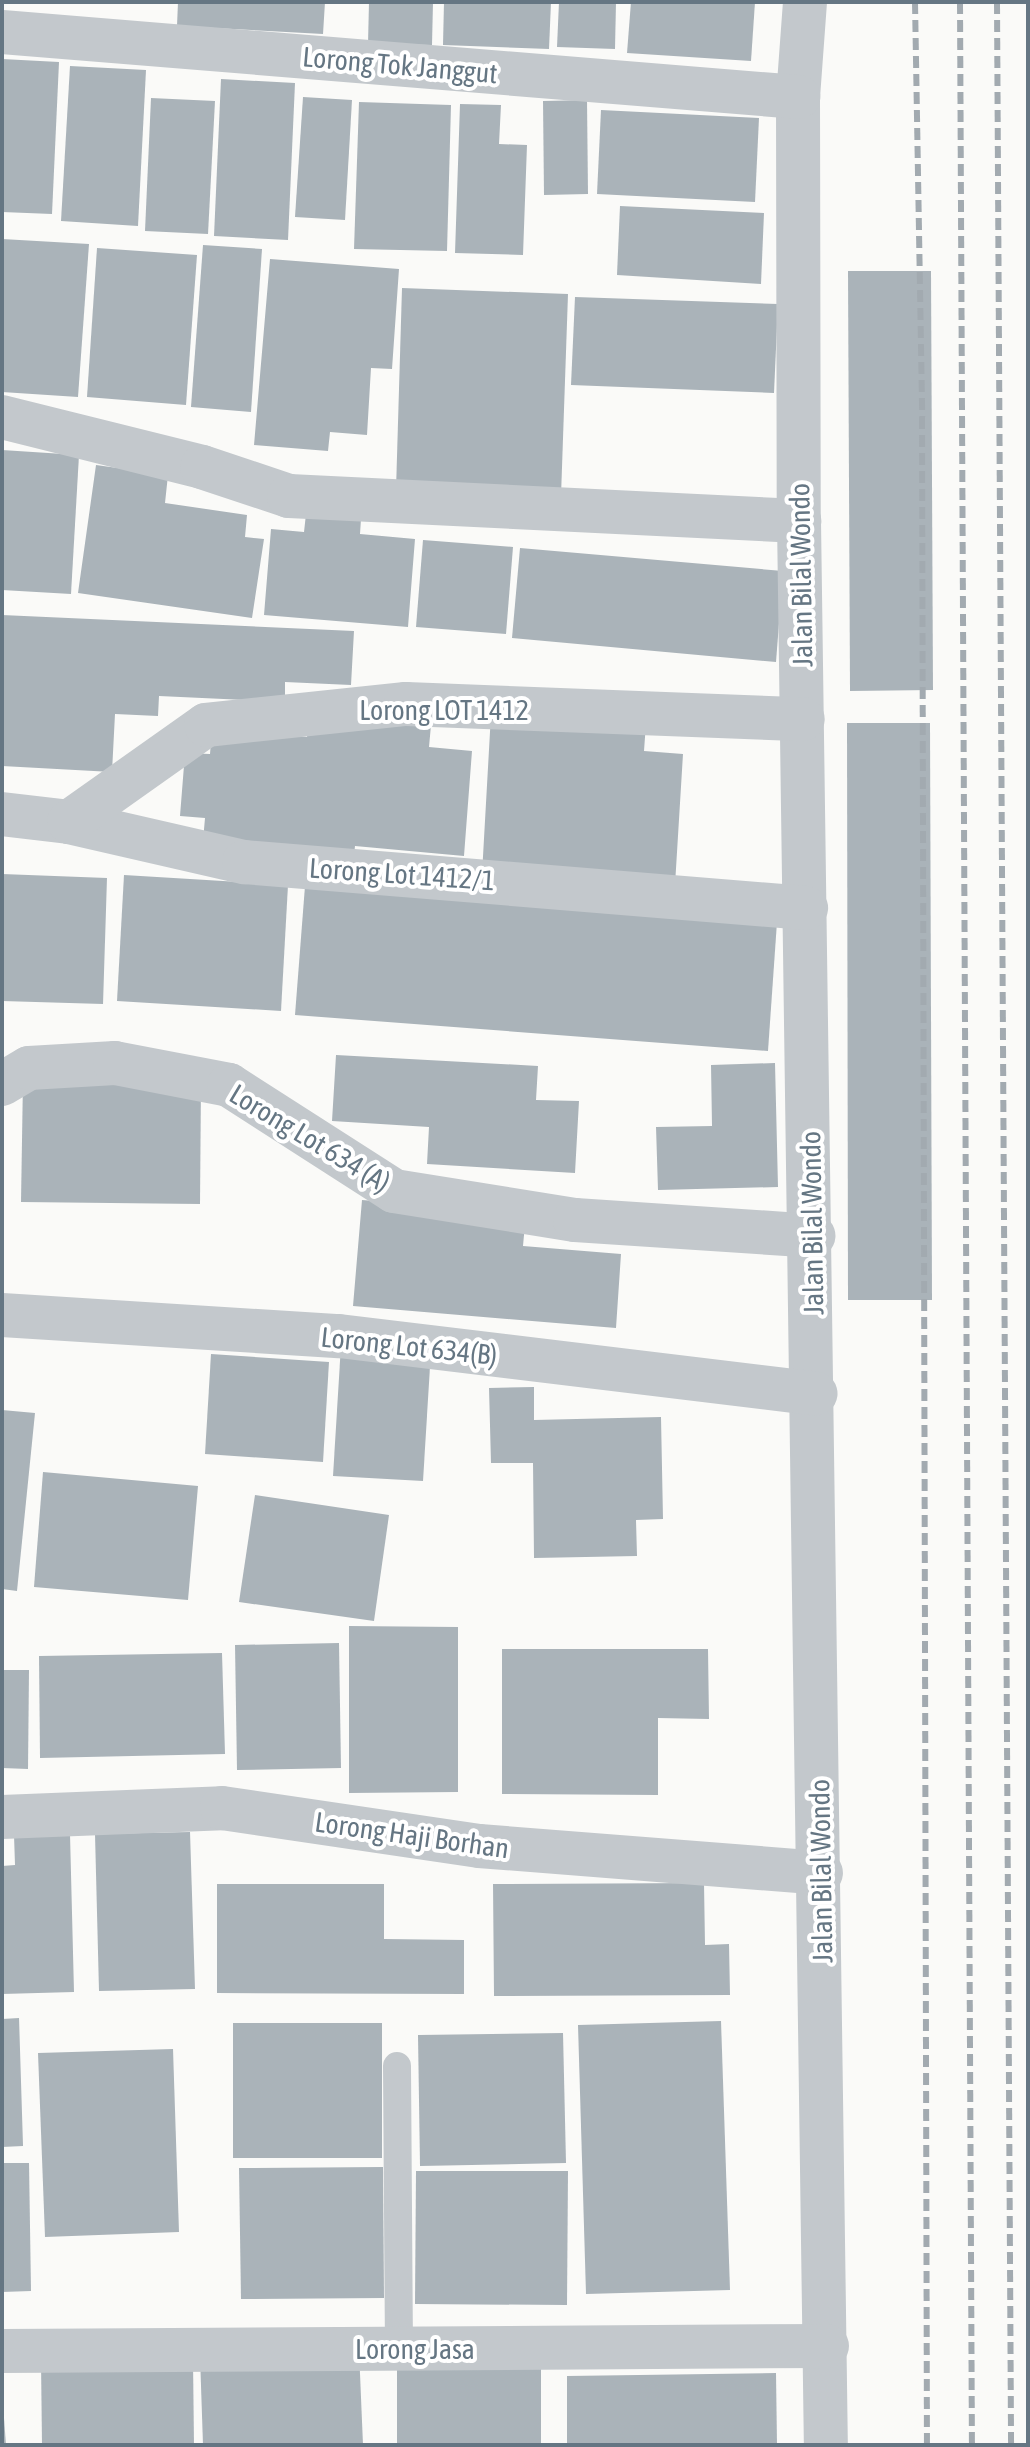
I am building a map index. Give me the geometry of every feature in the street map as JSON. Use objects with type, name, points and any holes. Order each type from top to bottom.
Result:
[{"type":"street","name":"Jalan Bilal Wondo","points":[[805,2],[798,97],[799,521],[813,1236],[826,2445]]},
{"type":"street","name":"Lorong Tok Janggut","points":[[2,32],[798,97]]},
{"type":"street","points":[[2,417],[202,467],[289,496],[799,521]]},
{"type":"street","name":"Lorong LOT 1412","points":[[69,822],[206,725],[406,704],[803,719]]},
{"type":"street","name":"Lorong Lot 1412/1","points":[[2,814],[69,822],[244,862],[806,908]]},
{"type":"street","name":"Lorong Lot 634 (A)","points":[[2,1084],[29,1068],[115,1063],[229,1085],[394,1191],[575,1220],[813,1236]]},
{"type":"street","name":"Lorong Lot 634(B)","points":[[2,1315],[339,1336],[815,1394]]},
{"type":"street","name":"Lorong Haji Borhan","points":[[2,1817],[222,1808],[479,1846],[821,1873]]},
{"type":"street","name":"Lorong Jasa","points":[[2,2351],[827,2346]]},
{"type":"lane","points":[[397,2066],[399,2349]]},
{"type":"building","points":[[178,2],[325,2],[323,34],[177,26]]},
{"type":"building","points":[[369,2],[433,2],[432,45],[368,44]]},
{"type":"building","points":[[444,2],[551,2],[549,49],[443,45]]},
{"type":"building","points":[[559,2],[616,2],[615,49],[557,47]]},
{"type":"building","points":[[631,2],[755,2],[751,61],[627,53]]},
{"type":"building","points":[[2,59],[59,62],[52,214],[2,212]]},
{"type":"building","points":[[70,66],[146,70],[138,226],[61,221]]},
{"type":"building","points":[[221,79],[295,83],[288,240],[214,236]]},
{"type":"building","points":[[303,97],[352,100],[345,220],[295,217]]},
{"type":"building","points":[[151,98],[215,101],[208,234],[145,231]]},
{"type":"building","points":[[587,100],[588,194],[544,195],[543,101]]},
{"type":"building","points":[[359,102],[451,105],[447,251],[354,249]]},
{"type":"building","points":[[460,104],[501,105],[499,144],[527,145],[523,255],[455,253]]},
{"type":"building","points":[[601,110],[759,118],[755,202],[597,194]]},
{"type":"building","points":[[620,206],[764,213],[761,284],[617,275]]},
{"type":"building","points":[[2,239],[89,244],[78,397],[2,392]]},
{"type":"building","points":[[203,245],[262,249],[251,412],[191,407]]},
{"type":"building","points":[[97,248],[197,255],[186,405],[87,397]]},
{"type":"building","points":[[270,259],[399,269],[392,369],[371,368],[367,435],[330,432],[328,451],[254,445]]},
{"type":"building","points":[[848,271],[931,271],[933,690],[850,691]]},
{"type":"building","points":[[402,288],[568,294],[561,496],[396,490]]},
{"type":"building","points":[[575,297],[778,304],[774,393],[571,385]]},
{"type":"building","points":[[2,450],[79,455],[71,594],[2,590]]},
{"type":"building","points":[[96,465],[168,475],[165,503],[247,515],[245,537],[264,539],[252,618],[78,593]]},
{"type":"building","points":[[306,514],[361,519],[360,534],[415,539],[408,627],[264,615],[271,529],[304,532]]},
{"type":"building","points":[[423,540],[513,547],[506,634],[416,627]]},
{"type":"building","points":[[520,548],[783,571],[776,662],[512,638]]},
{"type":"building","points":[[2,615],[354,631],[351,685],[285,682],[285,702],[159,696],[158,716],[115,714],[112,772],[2,766]]},
{"type":"building","points":[[491,714],[646,723],[644,751],[683,754],[675,885],[482,874]]},
{"type":"building","points":[[310,715],[431,725],[429,747],[472,751],[464,856],[355,846],[353,864],[202,852],[205,818],[180,816],[185,753],[210,754],[212,729],[307,737]]},
{"type":"building","points":[[847,723],[930,723],[932,1300],[848,1300]]},
{"type":"building","points":[[2,874],[107,878],[103,1004],[2,1001]]},
{"type":"building","points":[[124,875],[288,885],[281,1011],[117,1001]]},
{"type":"building","points":[[305,886],[777,922],[768,1051],[295,1015]]},
{"type":"building","points":[[336,1055],[538,1066],[536,1100],[579,1101],[575,1173],[427,1164],[429,1127],[332,1121]]},
{"type":"building","points":[[775,1063],[778,1187],[658,1190],[656,1127],[712,1126],[711,1065]]},
{"type":"building","points":[[23,1079],[201,1081],[200,1204],[21,1202]]},
{"type":"building","points":[[362,1200],[526,1213],[523,1246],[621,1254],[616,1328],[353,1306]]},
{"type":"building","points":[[341,1345],[431,1350],[423,1481],[333,1476]]},
{"type":"building","points":[[211,1354],[329,1362],[323,1462],[205,1454]]},
{"type":"building","points":[[534,1387],[534,1420],[661,1417],[663,1519],[636,1520],[637,1556],[534,1558],[533,1463],[491,1463],[489,1388]]},
{"type":"building","points":[[2,1410],[35,1413],[17,1591],[2,1589]]},
{"type":"building","points":[[43,1472],[198,1486],[188,1600],[34,1587]]},
{"type":"building","points":[[255,1495],[389,1515],[374,1621],[239,1602]]},
{"type":"building","points":[[349,1626],[458,1627],[458,1792],[349,1793]]},
{"type":"building","points":[[339,1643],[341,1768],[237,1770],[235,1645]]},
{"type":"building","points":[[502,1649],[708,1649],[709,1719],[658,1718],[658,1795],[502,1794]]},
{"type":"building","points":[[222,1653],[225,1754],[40,1758],[39,1656]]},
{"type":"building","points":[[2,1670],[29,1670],[28,1769],[2,1768]]},
{"type":"building","points":[[190,1832],[195,1989],[99,1991],[95,1834]]},
{"type":"building","points":[[70,1834],[74,1992],[2,1994],[2,1866],[15,1865],[14,1835]]},
{"type":"building","points":[[704,1883],[705,1945],[729,1944],[730,1995],[494,1996],[493,1884]]},
{"type":"building","points":[[217,1884],[384,1884],[384,1939],[464,1940],[464,1994],[217,1993]]},
{"type":"building","points":[[19,2018],[23,2146],[2,2147],[2,2019]]},
{"type":"building","points":[[721,2021],[730,2290],[586,2294],[578,2025]]},
{"type":"building","points":[[233,2023],[382,2023],[382,2158],[233,2158]]},
{"type":"building","points":[[563,2033],[566,2163],[420,2166],[418,2035]]},
{"type":"building","points":[[173,2049],[179,2232],[45,2237],[38,2053]]},
{"type":"building","points":[[2,2163],[29,2163],[31,2291],[2,2292]]},
{"type":"building","points":[[383,2167],[384,2298],[241,2299],[239,2168]]},
{"type":"building","points":[[416,2171],[568,2171],[567,2305],[415,2304]]},
{"type":"building","points":[[359,2350],[363,2445],[203,2445],[200,2356]]},
{"type":"building","points":[[397,2357],[541,2359],[541,2445],[397,2445]]},
{"type":"building","points":[[193,2360],[194,2445],[42,2445],[41,2361]]},
{"type":"building","points":[[776,2373],[777,2445],[567,2445],[567,2376]]},
{"type":"building","points":[[4,2418],[6,2445],[2,2445]]},
{"type":"railway","points":[[915,2],[922,417],[927,2445]]},
{"type":"railway","points":[[960,2],[972,2445]]},
{"type":"railway","points":[[997,2],[1011,2445]]}]
